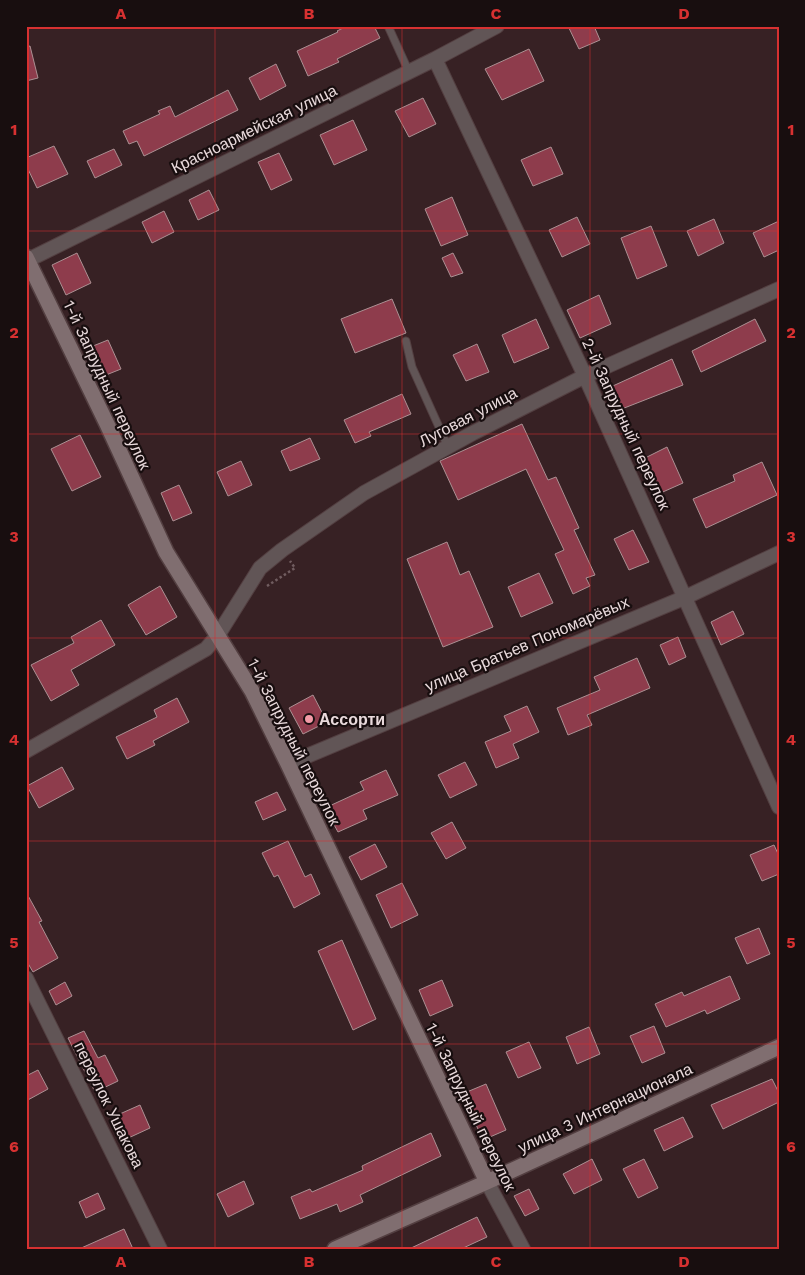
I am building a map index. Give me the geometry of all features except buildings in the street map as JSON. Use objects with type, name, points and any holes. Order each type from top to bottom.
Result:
[{"type":"street","name":"Красноармейская улица","points":[[27,259],[409,72],[497,26]]},
{"type":"street","name":"2-й Запрудный переулок","points":[[435,59],[585,376],[686,596],[779,807]]},
{"type":"street","name":"1-й Запрудный переулок","points":[[27,259],[107,424],[166,552],[252,692],[488,1182],[523,1249]]},
{"type":"street","name":"Луговая улица","points":[[218,635],[260,568],[282,550],[364,493],[585,376],[779,289]]},
{"type":"street","name":"улица Братьев Пономарёвых","points":[[288,764],[686,596],[779,553]]},
{"type":"street","points":[[26,751],[206,649],[218,635]]},
{"type":"street","name":"переулок Ушакова","points":[[26,978],[160,1249]]},
{"type":"street","name":"улица 3 Интернационала","points":[[336,1249],[488,1182],[779,1047]]},
{"type":"lane","points":[[388,26],[409,72]]},
{"type":"lane","points":[[406,341],[412,368],[448,447]]},
{"type":"path","points":[[267,586],[295,568],[282,550]]},
{"type":"place","name":"Ассорти","points":[[309,719]]}]
